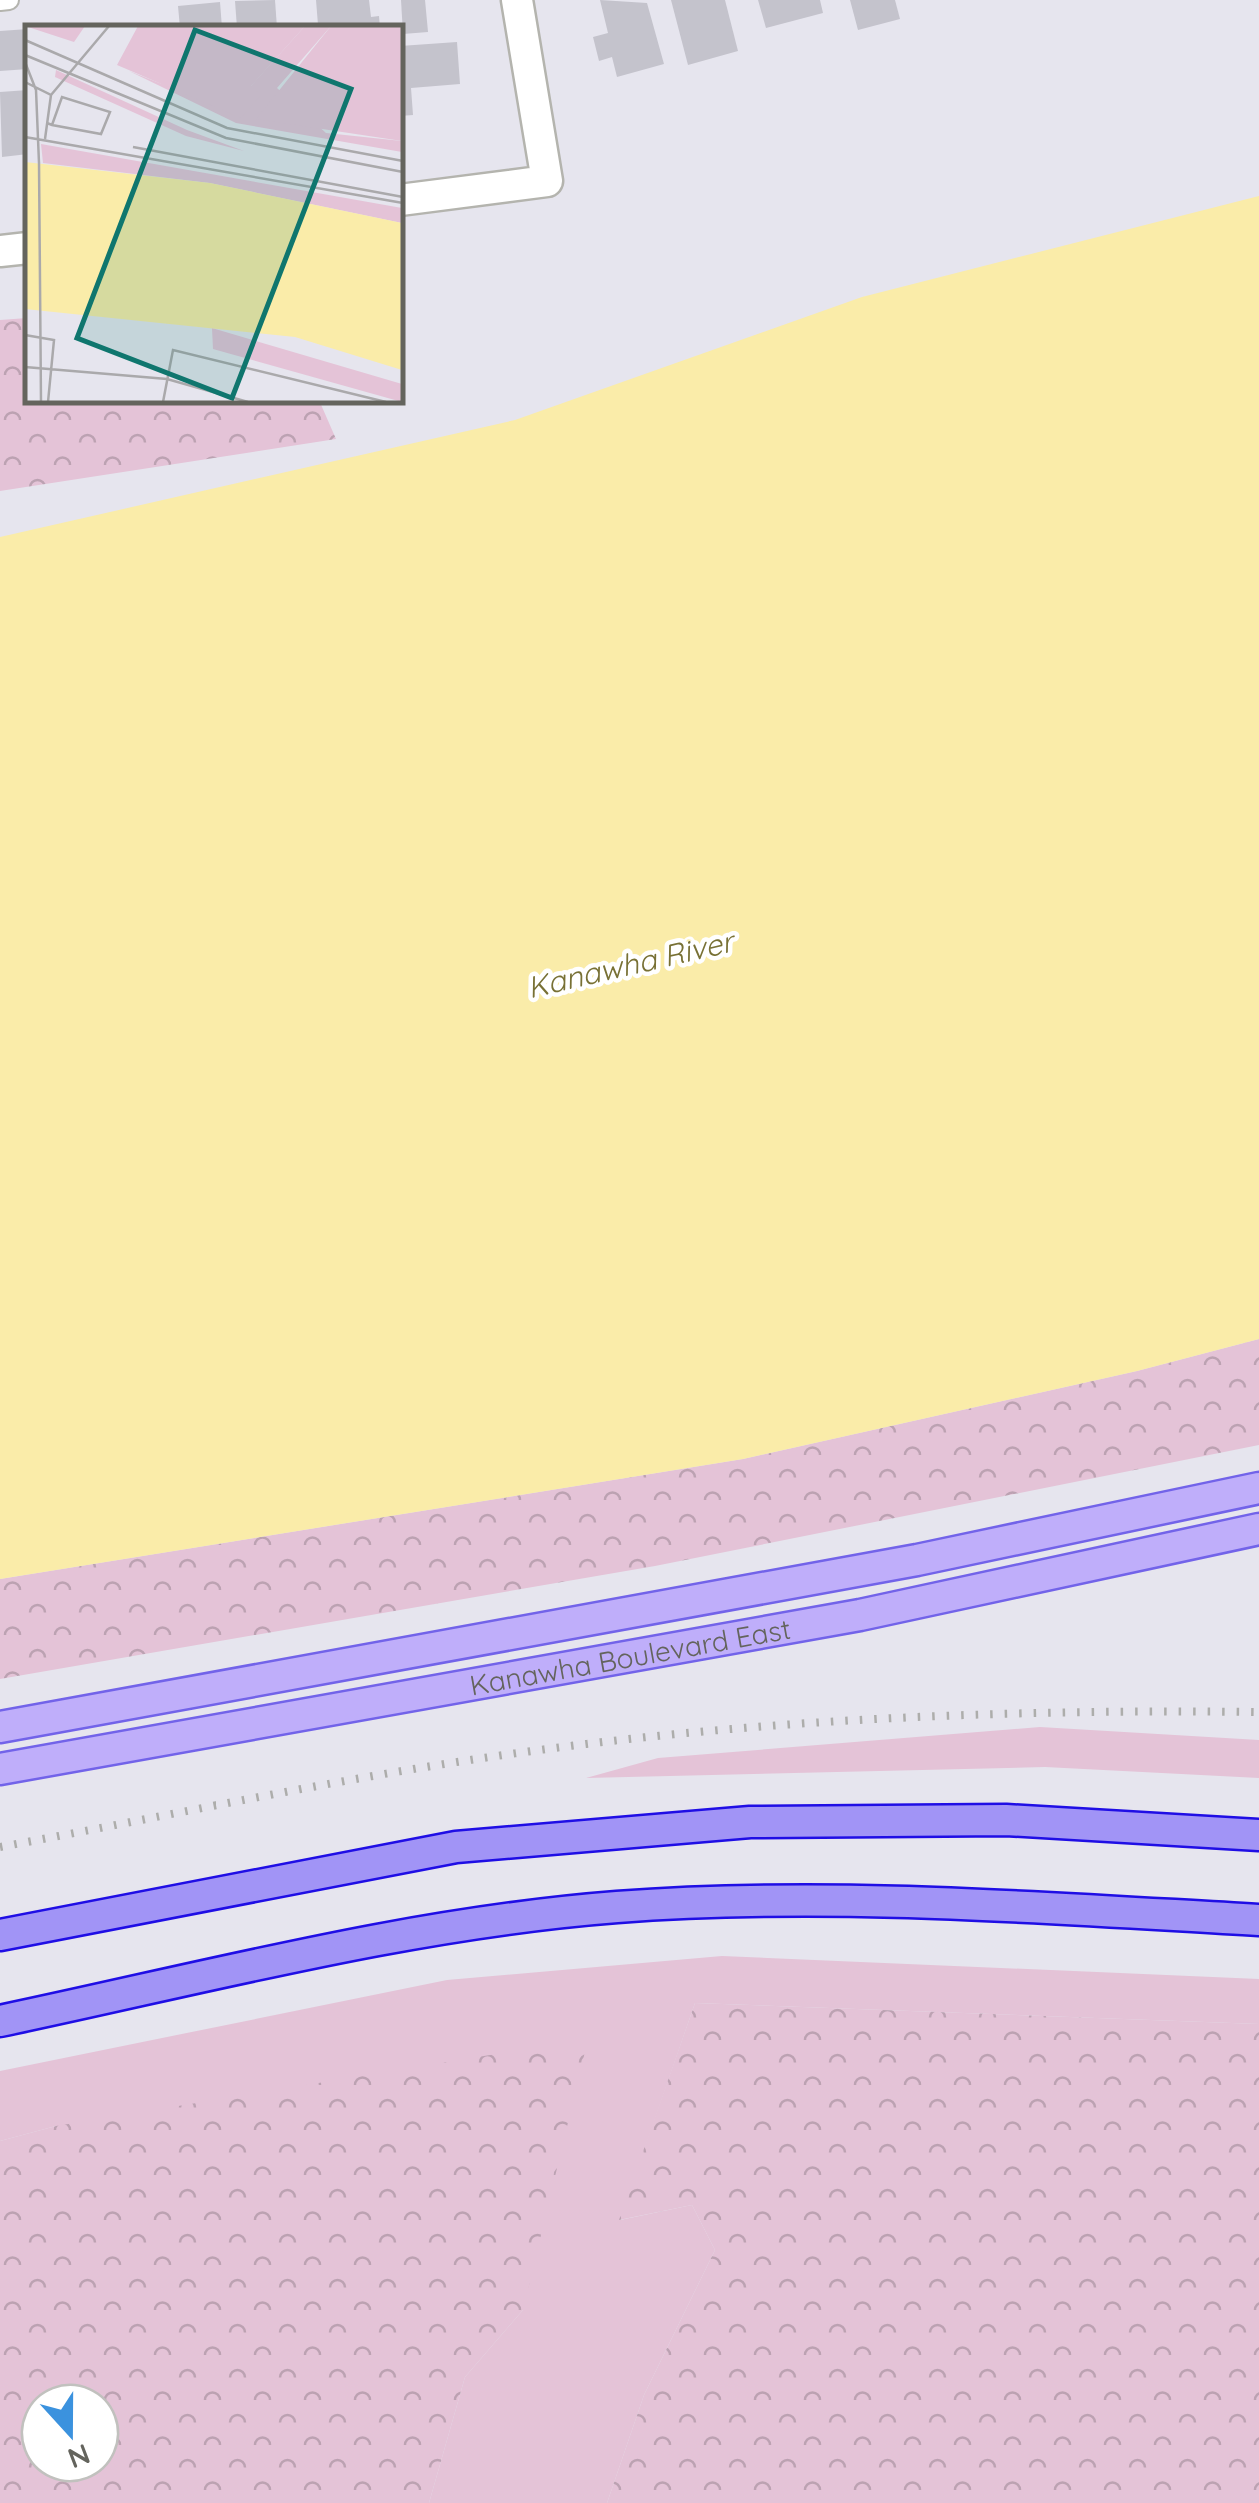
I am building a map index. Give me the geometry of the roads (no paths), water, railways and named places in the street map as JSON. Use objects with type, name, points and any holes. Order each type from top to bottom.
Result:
[{"type":"highway","points":[[0,1935],[456,1846],[750,1822],[1006,1820],[1259,1835]]},
{"type":"highway","points":[[0,2020],[453,1926],[614,1907],[766,1898],[1259,1920]]},
{"type":"main road","name":"Kanawha Boulevard East","points":[[0,1728],[390,1660],[917,1560],[1259,1488]]},
{"type":"main road","name":"Kanawha Boulevard East","points":[[0,1770],[860,1616],[1259,1529]]},
{"type":"street","points":[[402,200],[548,181],[517,0]]},
{"type":"street","points":[[0,251],[25,248]]},
{"type":"lane","points":[[0,1],[9,0]]},
{"type":"water","name":"Kanawha River","points":[[1259,196],[1259,1339],[1137,1371],[743,1459],[0,1579],[0,537],[515,420],[862,297]]},
{"type":"railway","points":[[0,1847],[306,1788],[586,1744],[874,1719],[1066,1712],[1259,1712]]}]
